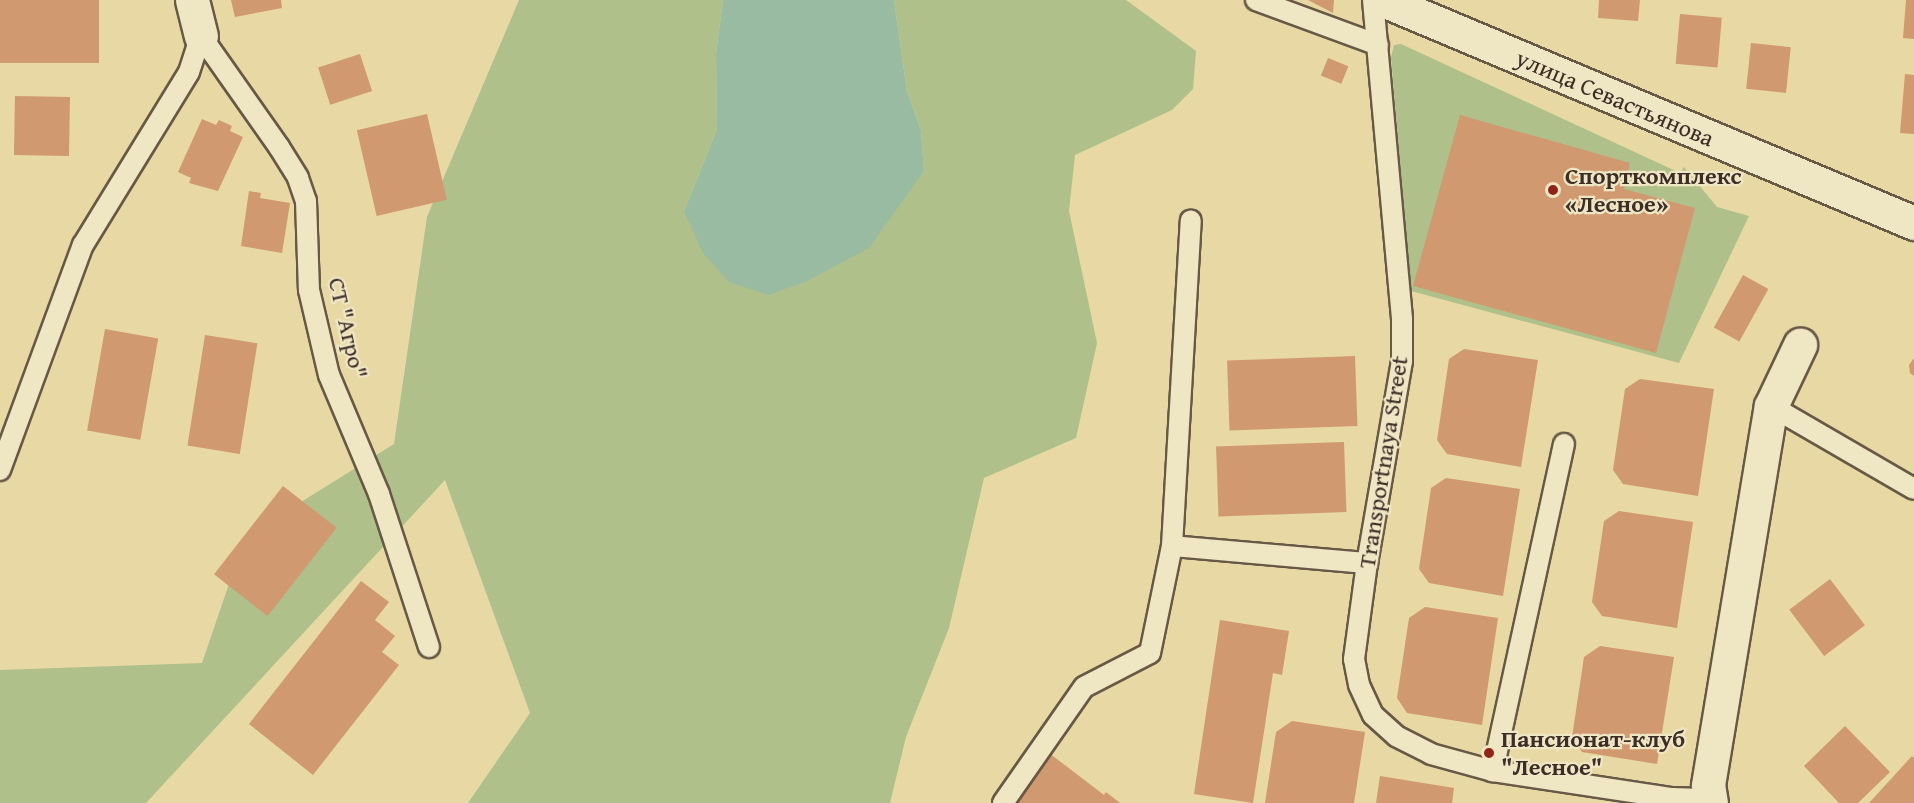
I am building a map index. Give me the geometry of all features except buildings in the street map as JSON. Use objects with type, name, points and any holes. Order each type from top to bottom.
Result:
[{"type":"street","points":[[192,0],[201,36]]},
{"type":"street","name":"улица Севастьянова","points":[[1383,0],[1914,223]]},
{"type":"street","points":[[1710,801],[1708,785],[1771,406],[1800,345]]},
{"type":"lane","points":[[1256,0],[1378,45]]},
{"type":"lane","name":"Transportnaya Street","points":[[1373,0],[1401,319],[1402,362],[1367,563],[1354,659],[1359,685],[1373,715],[1396,736],[1431,754],[1493,771],[1672,798],[1710,801]]},
{"type":"lane","points":[[0,470],[83,245],[189,72],[201,36]]},
{"type":"lane","name":"СТ \"Агро\"","points":[[201,36],[279,147],[303,194],[308,228],[309,290],[329,375],[379,494],[429,647]]},
{"type":"lane","points":[[1003,803],[1084,687],[1150,653],[1172,546],[1191,221]]},
{"type":"lane","points":[[1771,406],[1914,489]]},
{"type":"lane","points":[[1493,771],[1564,444]]},
{"type":"lane","points":[[1172,546],[1367,563]]},
{"type":"shaded area","points":[[519,0],[723,0],[716,53],[717,130],[684,211],[901,201],[924,171],[921,130],[907,92],[894,0],[1126,0],[1196,51],[1193,89],[1172,110],[1075,155],[1069,211],[1097,343],[1076,438],[984,478],[949,628],[906,737],[890,803],[468,803],[530,713],[445,480],[146,803],[0,803],[0,670],[202,663],[245,537],[394,444],[427,217]]},
{"type":"shaded area","points":[[723,0],[894,0],[907,92],[921,130],[924,171],[869,248],[807,281],[769,295],[729,282],[703,253],[684,211],[717,130],[716,53]]},
{"type":"shaded area","name":"Спорткомплекс «Лесное»","points":[[1401,44],[1680,173],[1684,167],[1717,207],[1749,216],[1679,363],[1411,291],[1391,57],[1394,45]]},
{"type":"place","name":"Спорткомплекс «Лесное»","points":[[1553,190]]},
{"type":"place","name":"Пансионат-клуб \"Лесное\"","points":[[1489,753]]}]
